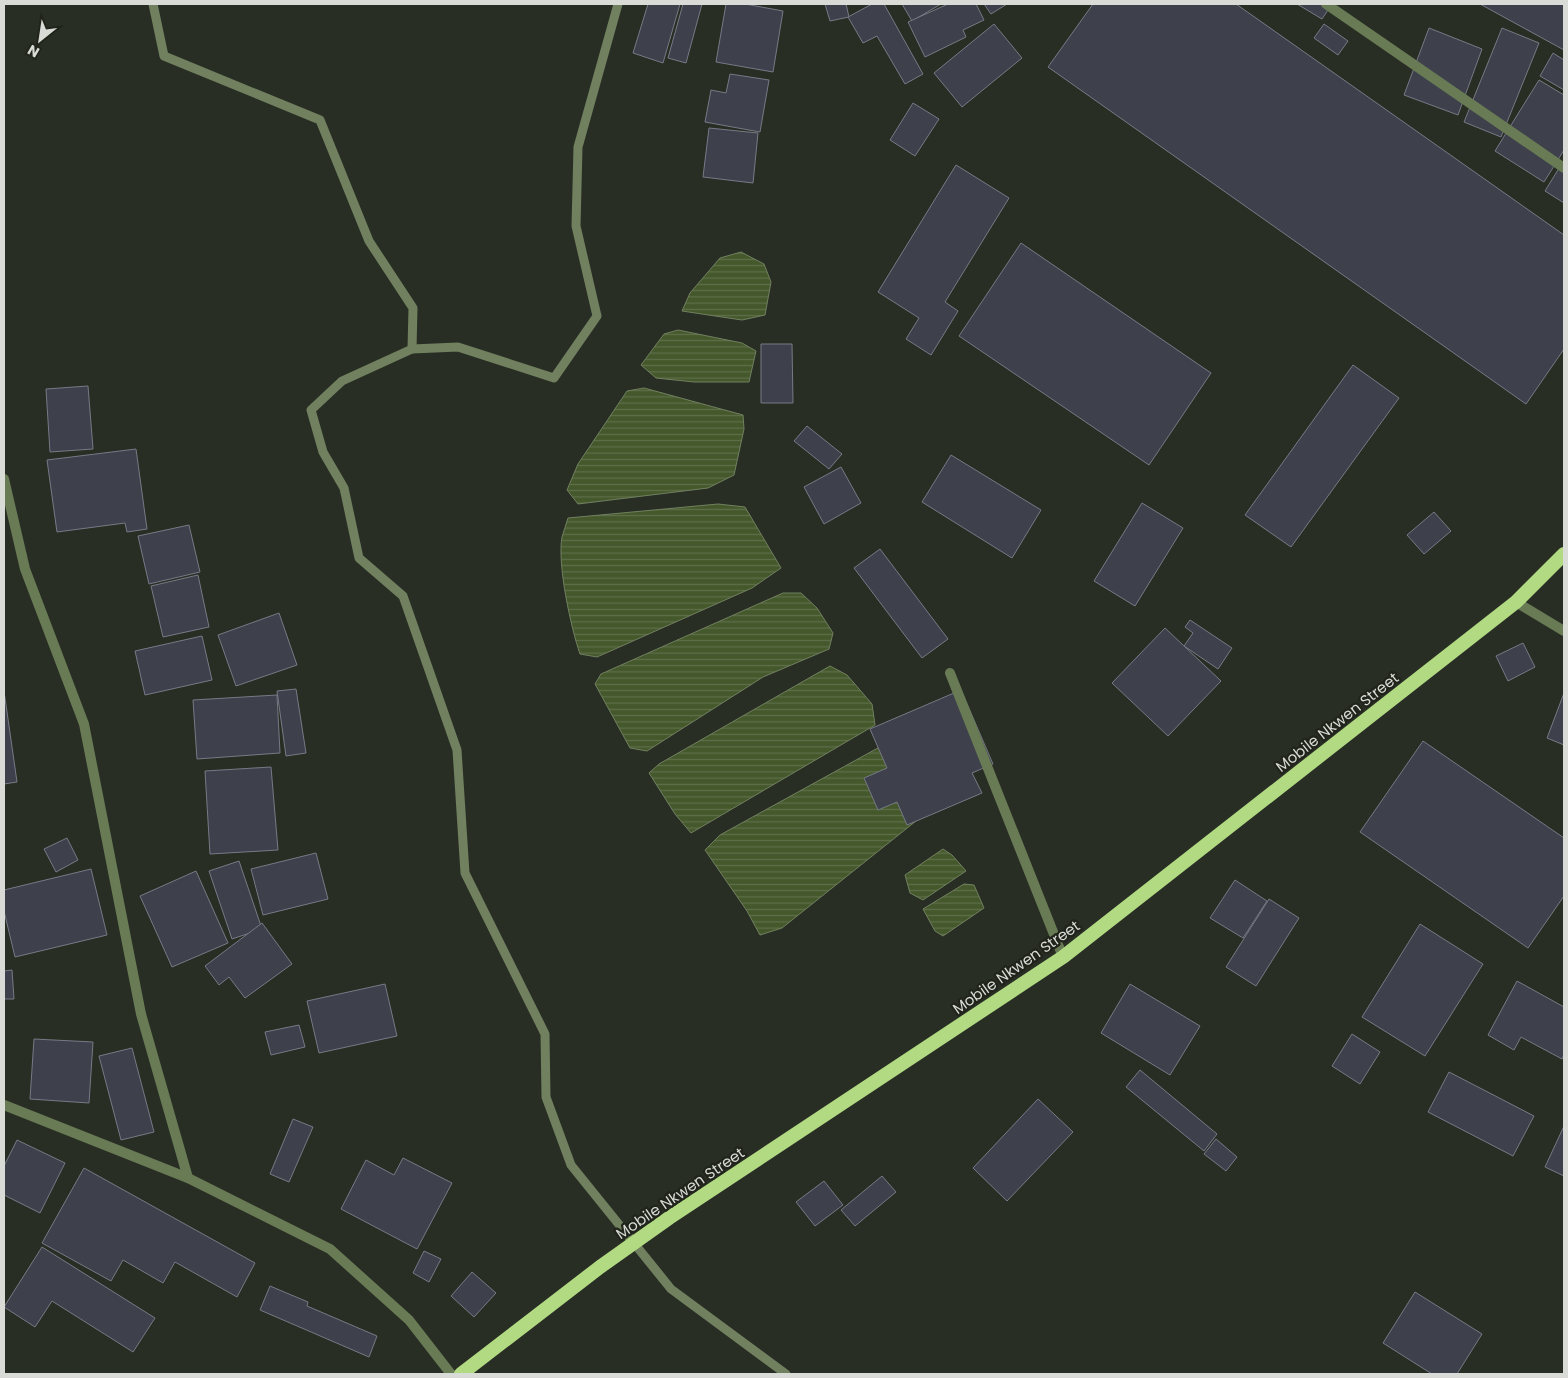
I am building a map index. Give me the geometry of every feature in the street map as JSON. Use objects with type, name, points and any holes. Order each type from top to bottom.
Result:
[{"type":"highway","name":"Mobile Nkwen Street","points":[[461,1374],[600,1267],[669,1218],[1063,957],[1516,602],[1564,554]]},
{"type":"street","points":[[1326,4],[1564,168]]},
{"type":"street","points":[[4,479],[25,570],[84,724],[141,1014],[188,1178]]},
{"type":"street","points":[[1516,602],[1564,631]]},
{"type":"street","points":[[950,673],[1063,957]]},
{"type":"street","points":[[4,1105],[188,1178],[330,1249],[409,1320],[451,1374]]},
{"type":"shaded area","points":[[741,252],[764,264],[771,282],[765,315],[742,320],[682,311],[690,293],[720,258]]},
{"type":"shaded area","points":[[678,330],[742,343],[756,351],[749,382],[694,382],[656,378],[641,365],[664,334]]},
{"type":"shaded area","points":[[644,388],[743,415],[744,429],[734,475],[708,488],[578,504],[567,490],[578,464],[627,391]]},
{"type":"shaded area","points":[[718,504],[745,507],[781,568],[752,588],[597,657],[580,654],[569,613],[561,563],[562,537],[568,518]]},
{"type":"shaded area","points":[[783,593],[801,593],[817,608],[833,633],[829,649],[763,677],[647,751],[630,748],[595,684],[601,674]]},
{"type":"shaded area","points":[[830,666],[847,675],[872,704],[875,725],[691,833],[675,814],[649,773],[659,764]]},
{"type":"shaded area","points":[[896,738],[936,805],[782,928],[760,935],[747,911],[705,850],[720,835]]},
{"type":"shaded area","points":[[943,849],[952,855],[966,871],[923,900],[910,893],[905,875]]},
{"type":"shaded area","points":[[964,884],[974,885],[984,908],[943,936],[935,931],[923,909]]},
{"type":"building","points":[[648,4],[680,4],[663,63],[633,53]]},
{"type":"building","points":[[683,4],[702,4],[686,63],[668,58]]},
{"type":"building","points":[[726,4],[745,4],[783,11],[773,72],[716,62]]},
{"type":"building","points":[[825,4],[846,4],[849,17],[830,21]]},
{"type":"building","points":[[872,4],[884,4],[923,74],[905,84],[877,36],[863,43],[848,17]]},
{"type":"building","points":[[902,4],[941,4],[912,21]]},
{"type":"building","points":[[948,4],[976,4],[984,20],[963,30],[966,37],[925,57],[908,22]]},
{"type":"building","points":[[984,4],[1007,4],[991,14]]},
{"type":"building","points":[[1093,4],[1236,4],[1564,235],[1564,349],[1526,404],[1048,67]]},
{"type":"building","points":[[1297,4],[1332,4],[1322,19]]},
{"type":"building","points":[[1480,4],[1564,4],[1564,50]]},
{"type":"building","points":[[994,24],[1022,58],[962,107],[934,73]]},
{"type":"building","points":[[1324,24],[1348,41],[1338,55],[1314,38]]},
{"type":"building","points":[[1429,28],[1482,49],[1458,115],[1404,95]]},
{"type":"building","points":[[1502,28],[1539,43],[1501,137],[1464,122]]},
{"type":"building","points":[[1553,53],[1564,60],[1564,90],[1540,76]]},
{"type":"building","points":[[730,74],[769,80],[760,132],[705,122],[711,90],[726,93]]},
{"type":"building","points":[[1539,80],[1564,95],[1564,150],[1544,182],[1495,151]]},
{"type":"building","points":[[913,103],[939,119],[915,156],[890,140]]},
{"type":"building","points":[[709,128],[758,133],[753,183],[703,177]]},
{"type":"building","points":[[1564,160],[1564,203],[1545,191]]},
{"type":"building","points":[[956,165],[1009,198],[945,302],[958,311],[931,355],[906,339],[919,318],[878,292]]},
{"type":"building","points":[[1021,243],[1211,373],[1149,465],[959,336]]},
{"type":"building","points":[[761,344],[792,344],[793,403],[761,403]]},
{"type":"building","points":[[1353,365],[1399,398],[1291,547],[1245,515]]},
{"type":"building","points":[[88,386],[93,449],[50,452],[46,389]]},
{"type":"building","points":[[807,426],[842,454],[829,469],[794,441]]},
{"type":"building","points":[[136,449],[147,529],[127,532],[125,523],[57,532],[47,460]]},
{"type":"building","points":[[951,455],[1041,510],[1012,558],[922,502]]},
{"type":"building","points":[[841,467],[861,503],[824,524],[804,487]]},
{"type":"building","points":[[1142,503],[1183,528],[1135,606],[1094,581]]},
{"type":"building","points":[[1434,512],[1451,531],[1424,554],[1407,535]]},
{"type":"building","points":[[189,525],[200,572],[149,584],[138,536]]},
{"type":"building","points":[[880,549],[948,639],[922,658],[854,568]]},
{"type":"building","points":[[198,575],[209,627],[163,637],[151,586]]},
{"type":"building","points":[[279,613],[297,665],[236,686],[218,635]]},
{"type":"building","points":[[1190,620],[1232,648],[1218,669],[1184,646],[1193,633],[1185,627]]},
{"type":"building","points":[[1165,628],[1221,681],[1168,736],[1112,683]]},
{"type":"building","points":[[202,636],[212,680],[145,695],[135,651]]},
{"type":"building","points":[[1523,643],[1535,667],[1508,681],[1496,656]]},
{"type":"building","points":[[296,689],[306,753],[286,756],[277,691]]},
{"type":"building","points":[[961,690],[993,764],[972,773],[982,793],[907,825],[897,802],[878,810],[864,778],[887,768],[870,729]]},
{"type":"building","points":[[4,691],[17,782],[4,784]]},
{"type":"building","points":[[1564,693],[1564,745],[1547,738]]},
{"type":"building","points":[[277,695],[280,753],[197,759],[193,700]]},
{"type":"building","points":[[1423,741],[1564,838],[1564,896],[1528,948],[1360,832]]},
{"type":"building","points":[[271,767],[278,850],[210,854],[205,771]]},
{"type":"building","points":[[67,838],[78,860],[56,872],[44,849]]},
{"type":"building","points":[[316,853],[328,899],[263,915],[251,869]]},
{"type":"building","points":[[239,861],[262,929],[232,939],[209,871]]},
{"type":"building","points":[[91,869],[107,935],[15,957],[4,911],[4,890]]},
{"type":"building","points":[[196,871],[228,943],[172,967],[140,896]]},
{"type":"building","points":[[1235,880],[1267,901],[1243,938],[1210,918]]},
{"type":"building","points":[[1269,899],[1299,918],[1256,986],[1226,967]]},
{"type":"building","points":[[262,923],[292,964],[245,998],[229,977],[219,985],[205,966]]},
{"type":"building","points":[[1420,924],[1483,964],[1425,1056],[1362,1017]]},
{"type":"building","points":[[12,970],[14,999],[4,999],[4,971]]},
{"type":"building","points":[[1517,981],[1564,1007],[1564,1055],[1562,1059],[1521,1037],[1514,1050],[1488,1035]]},
{"type":"building","points":[[385,984],[397,1036],[319,1053],[307,1001]]},
{"type":"building","points":[[1130,984],[1200,1026],[1170,1075],[1101,1033]]},
{"type":"building","points":[[299,1025],[305,1047],[271,1055],[265,1032]]},
{"type":"building","points":[[1352,1034],[1380,1052],[1360,1084],[1332,1066]]},
{"type":"building","points":[[34,1039],[93,1042],[89,1103],[30,1099]]},
{"type":"building","points":[[132,1048],[154,1132],[121,1140],[99,1056]]},
{"type":"building","points":[[1140,1070],[1217,1134],[1204,1151],[1126,1087]]},
{"type":"building","points":[[1449,1072],[1534,1116],[1513,1156],[1428,1112]]},
{"type":"building","points":[[1038,1099],[1073,1132],[1007,1201],[973,1168]]},
{"type":"building","points":[[293,1119],[313,1127],[289,1182],[270,1174]]},
{"type":"building","points":[[1564,1126],[1564,1176],[1545,1167]]},
{"type":"building","points":[[1216,1139],[1237,1157],[1226,1171],[1204,1154]]},
{"type":"building","points":[[17,1140],[65,1163],[40,1213],[4,1195],[4,1166]]},
{"type":"building","points":[[403,1158],[452,1183],[417,1249],[341,1209],[366,1160],[394,1175]]},
{"type":"building","points":[[84,1168],[255,1263],[237,1297],[175,1262],[163,1283],[123,1260],[111,1281],[42,1243]]},
{"type":"building","points":[[882,1176],[896,1192],[855,1226],[841,1210]]},
{"type":"building","points":[[824,1181],[843,1205],[815,1226],[796,1202]]},
{"type":"building","points":[[42,1247],[155,1318],[133,1352],[52,1301],[35,1327],[4,1307]]},
{"type":"building","points":[[424,1251],[441,1259],[429,1282],[413,1273]]},
{"type":"building","points":[[472,1272],[496,1293],[474,1317],[451,1296]]},
{"type":"building","points":[[270,1286],[308,1302],[307,1306],[377,1336],[369,1357],[260,1310]]},
{"type":"building","points":[[1415,1292],[1482,1334],[1457,1374],[1432,1374],[1383,1343]]},
{"type":"waterway","points":[[153,4],[164,56],[320,120],[369,241],[413,308],[412,349],[342,381],[311,410],[323,452],[344,488],[359,558],[403,596],[457,750],[465,873],[545,1034],[546,1097],[571,1165],[671,1289],[786,1374]]},
{"type":"waterway","points":[[412,349],[458,347],[554,378],[597,316],[576,226],[578,147],[618,4]]}]
